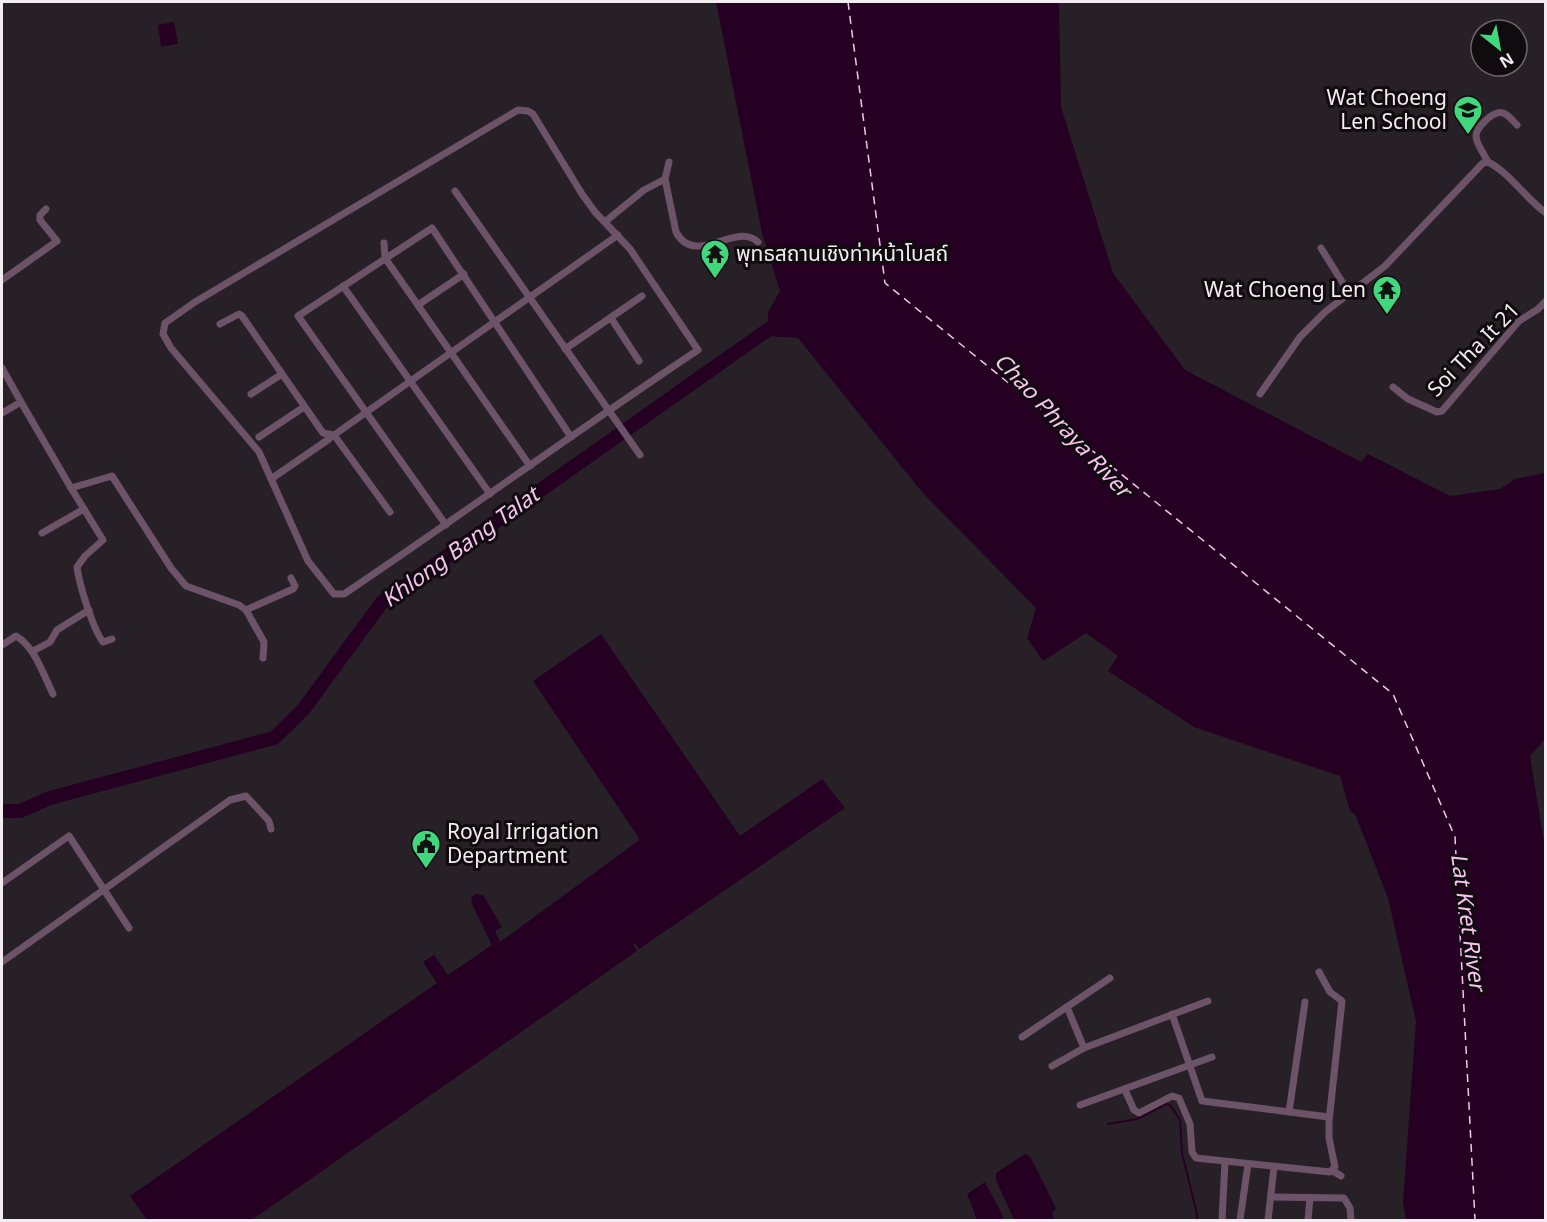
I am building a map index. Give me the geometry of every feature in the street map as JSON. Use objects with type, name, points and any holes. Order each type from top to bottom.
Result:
[{"type":"street","points":[[518,110],[532,114],[582,194],[595,212],[618,235],[698,350],[344,594],[333,594],[308,561],[259,452],[171,348],[163,334],[165,323],[195,302],[518,110]]},
{"type":"street","points":[[1517,125],[1504,113],[1499,112],[1490,117],[1476,133],[1476,139],[1488,162],[1497,166],[1531,202],[1545,213]]},
{"type":"street","points":[[669,162],[665,179],[676,232],[680,239],[698,247],[741,236],[753,238],[758,242]]},
{"type":"street","points":[[1260,394],[1300,337],[1325,312],[1385,266],[1477,168],[1488,162]]},
{"type":"street","points":[[606,221],[644,189],[665,179]]},
{"type":"street","points":[[455,191],[640,455]]},
{"type":"street","points":[[2,280],[57,241],[40,219],[40,215],[46,209]]},
{"type":"street","points":[[446,525],[297,318],[432,228],[571,436]]},
{"type":"street","points":[[271,479],[618,235]]},
{"type":"street","points":[[384,243],[385,258],[530,466]]},
{"type":"street","points":[[1321,248],[1350,293]]},
{"type":"street","points":[[418,305],[464,274]]},
{"type":"street","points":[[343,286],[490,494]]},
{"type":"street","points":[[565,349],[642,296]]},
{"type":"street","name":"Soi Tha It 21","points":[[1394,387],[1408,399],[1437,412],[1442,411],[1519,321],[1538,309],[1545,301]]},
{"type":"street","points":[[220,324],[240,314],[322,433],[333,435],[390,512]]},
{"type":"street","points":[[611,318],[639,361]]},
{"type":"street","points":[[2,368],[103,540],[85,556],[77,567],[94,627],[103,642],[112,639]]},
{"type":"street","points":[[251,394],[282,374]]},
{"type":"street","points":[[2,413],[21,402]]},
{"type":"street","points":[[259,437],[304,407]]},
{"type":"street","points":[[72,488],[112,476],[171,568],[186,586],[239,604],[246,610],[264,642],[263,658]]},
{"type":"street","points":[[42,533],[84,509]]},
{"type":"street","points":[[246,610],[293,589],[295,586],[291,578]]},
{"type":"street","points":[[33,651],[50,642],[57,630],[89,610]]},
{"type":"street","points":[[2,645],[16,636],[33,651],[52,694]]},
{"type":"street","points":[[2,962],[230,800],[246,796],[269,821],[271,829]]},
{"type":"street","points":[[2,883],[69,836],[129,928]]},
{"type":"street","points":[[1319,972],[1332,994],[1342,1002],[1329,1117],[1329,1138],[1335,1167],[1333,1171]]},
{"type":"street","points":[[1022,1037],[1110,978]]},
{"type":"street","points":[[1052,1066],[1084,1048],[1208,1000]]},
{"type":"street","points":[[1289,1112],[1305,1002]]},
{"type":"street","points":[[1067,1007],[1084,1048]]},
{"type":"street","points":[[1172,1014],[1202,1101],[1329,1117]]},
{"type":"street","points":[[1080,1105],[1212,1057]]},
{"type":"street","points":[[1125,1090],[1134,1110],[1139,1113],[1172,1096],[1179,1098],[1190,1124],[1196,1158],[1333,1171],[1341,1176]]},
{"type":"street","points":[[1222,1221],[1225,1162]]},
{"type":"street","points":[[1240,1221],[1248,1164]]},
{"type":"street","points":[[1268,1221],[1274,1167]]},
{"type":"street","points":[[1271,1197],[1344,1198],[1350,1208],[1351,1221]]},
{"type":"street","points":[[1308,1221],[1310,1198]]},
{"type":"water","points":[[716,2],[1059,2],[1061,107],[1113,273],[1185,370],[1361,462],[1368,454],[1450,496],[1500,489],[1515,479],[1545,473],[1545,739],[1530,756],[1546,855],[1545,1220],[1406,1220],[1403,1202],[1416,1021],[1388,898],[1355,814],[1350,811],[1340,776],[1194,727],[1108,671],[1118,656],[1086,633],[1043,661],[1027,638],[1036,608],[922,492],[798,338],[769,336],[768,312],[780,291],[762,233]]},
{"type":"water","points":[[174,22],[178,44],[161,47],[158,25]]},
{"type":"water","points":[[601,634],[740,836],[822,779],[845,808],[639,949],[635,943],[633,944],[637,951],[252,1220],[147,1220],[130,1196],[437,983],[423,962],[434,955],[448,975],[492,945],[471,902],[475,894],[483,895],[502,927],[495,931],[500,942],[638,841],[639,838],[533,681]]},
{"type":"water","points":[[1025,1154],[1030,1156],[1056,1208],[1052,1214],[1055,1220],[1014,1220],[996,1180],[996,1173]]},
{"type":"water","points":[[985,1182],[1004,1218],[1000,1220],[977,1220],[967,1194]]},
{"type":"waterway","name":"Khlong Bang Talat","points":[[2,811],[20,811],[50,798],[274,738],[303,710],[382,602],[783,319]]},
{"type":"waterway","points":[[1108,1124],[1137,1119],[1166,1104],[1170,1105],[1180,1120],[1182,1153],[1197,1220]]},
{"type":"ferry route","points":[[848,2],[885,283],[1393,694],[1455,837],[1475,1220]]},
{"type":"place","name":"Wat Choeng Len School","points":[[1468,136]]},
{"type":"place","name":"พุทธสถานเชิงท่าหน้าโบสถ์","points":[[715,280]]},
{"type":"place","name":"Wat Choeng Len","points":[[1387,316]]},
{"type":"place","name":"Royal Irrigation Department","points":[[426,870]]},
{"type":"water label","name":"Chao Phraya River","points":[[1062,426]]},
{"type":"water label","name":"Lat Kret River","points":[[1467,922]]}]
